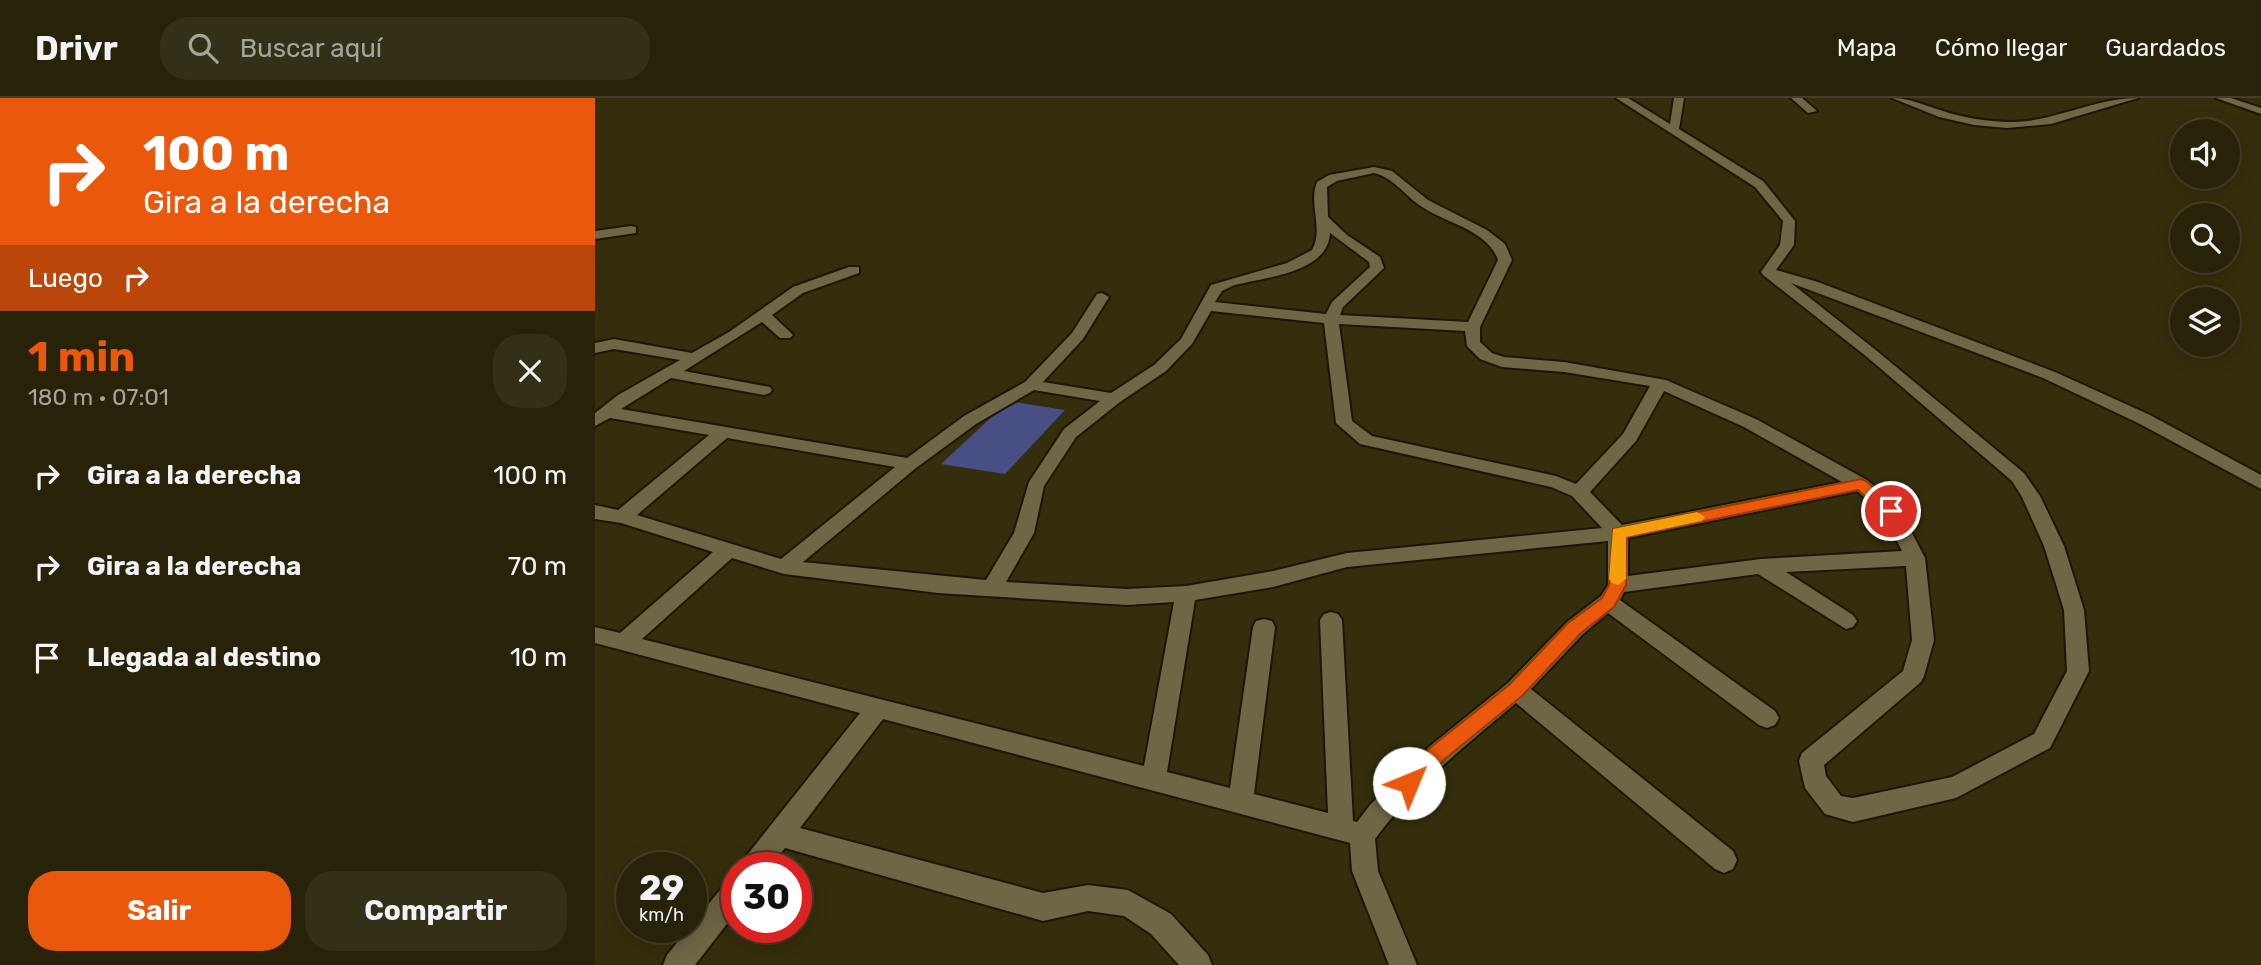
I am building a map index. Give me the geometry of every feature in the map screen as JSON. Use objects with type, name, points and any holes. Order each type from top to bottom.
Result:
[{"type":"street","points":[[1621,98],[1641,103],[1674,129],[1759,184],[1789,221],[1787,246],[1767,272]]},
{"type":"street","points":[[1674,129],[1679,98]]},
{"type":"street","points":[[1796,98],[1812,111]]},
{"type":"street","points":[[1897,98],[1922,109],[1955,118],[2024,125],[2133,98]]},
{"type":"street","points":[[2221,98],[2261,111]]},
{"type":"street","points":[[991,589],[1024,533],[1035,486],[1070,433],[1114,398],[1160,368],[1187,341],[1216,288],[1303,262],[1317,254],[1322,245],[1319,197],[1321,185],[1333,178],[1374,170],[1388,173],[1424,203],[1482,233],[1500,247],[1505,260],[1473,327],[1472,343],[1486,356],[1503,362],[1564,367],[1660,383],[1749,423],[1861,484],[1891,511],[1915,558],[1923,640],[1913,676],[1811,761],[1814,780],[1834,806],[1853,810],[1956,787],[2042,741],[2078,671],[2074,610],[2054,546],[2031,496],[2018,477],[1872,354],[1767,272]]},
{"type":"street","points":[[1322,218],[1342,238],[1375,260],[1377,268],[1337,306],[1331,318],[1344,424],[1366,440],[1515,471],[1556,482],[1579,492],[1618,533],[1613,594]]},
{"type":"street","points":[[595,235],[631,230]]},
{"type":"street","points":[[598,418],[763,316],[798,290],[854,270]]},
{"type":"street","points":[[1767,272],[1825,289],[2049,375],[2144,419],[2261,483]]},
{"type":"street","points":[[784,567],[910,464],[970,420],[1031,385],[1078,336],[1102,297]]},
{"type":"street","points":[[1208,306],[1331,318],[1473,327]]},
{"type":"street","points":[[763,316],[785,335]]},
{"type":"street","points":[[595,348],[614,344],[695,358]]},
{"type":"street","points":[[670,373],[764,390]]},
{"type":"street","points":[[1579,492],[1630,437],[1660,383]]},
{"type":"street","points":[[1031,385],[1114,398]]},
{"type":"street","points":[[598,418],[725,431],[910,464]]},
{"type":"street","points":[[622,517],[725,431]]},
{"type":"street","points":[[595,512],[622,517],[784,567],[868,579],[1127,597],[1186,594],[1273,579],[1347,561],[1618,533],[1861,484]]},
{"type":"street","points":[[624,642],[728,550]]},
{"type":"street","points":[[595,635],[1352,832],[1379,813],[1438,753],[1516,690],[1574,628],[1613,594],[1761,566],[1915,558]]},
{"type":"street","points":[[1761,566],[1846,621]]},
{"type":"street","points":[[1154,779],[1186,594]]},
{"type":"street","points":[[1613,594],[1767,718]]},
{"type":"street","points":[[1331,620],[1352,832],[1403,965]]},
{"type":"street","points":[[1240,803],[1264,627]]},
{"type":"street","points":[[1516,690],[1724,860]]},
{"type":"street","points":[[765,852],[879,708]]},
{"type":"street","points":[[779,834],[1043,907],[1088,898],[1128,903],[1161,924],[1198,965]]},
{"type":"street","points":[[677,965],[721,909]]},
{"type":"shaded area","points":[[1009,401],[1065,410],[1005,474],[941,464]]},
{"type":"slow traffic","points":[[1618,579],[1618,533],[1697,517]]},
{"type":"route","points":[[1409,783],[1438,753],[1516,690],[1574,628],[1608,602],[1618,585],[1618,533],[1861,484],[1891,511]]}]
